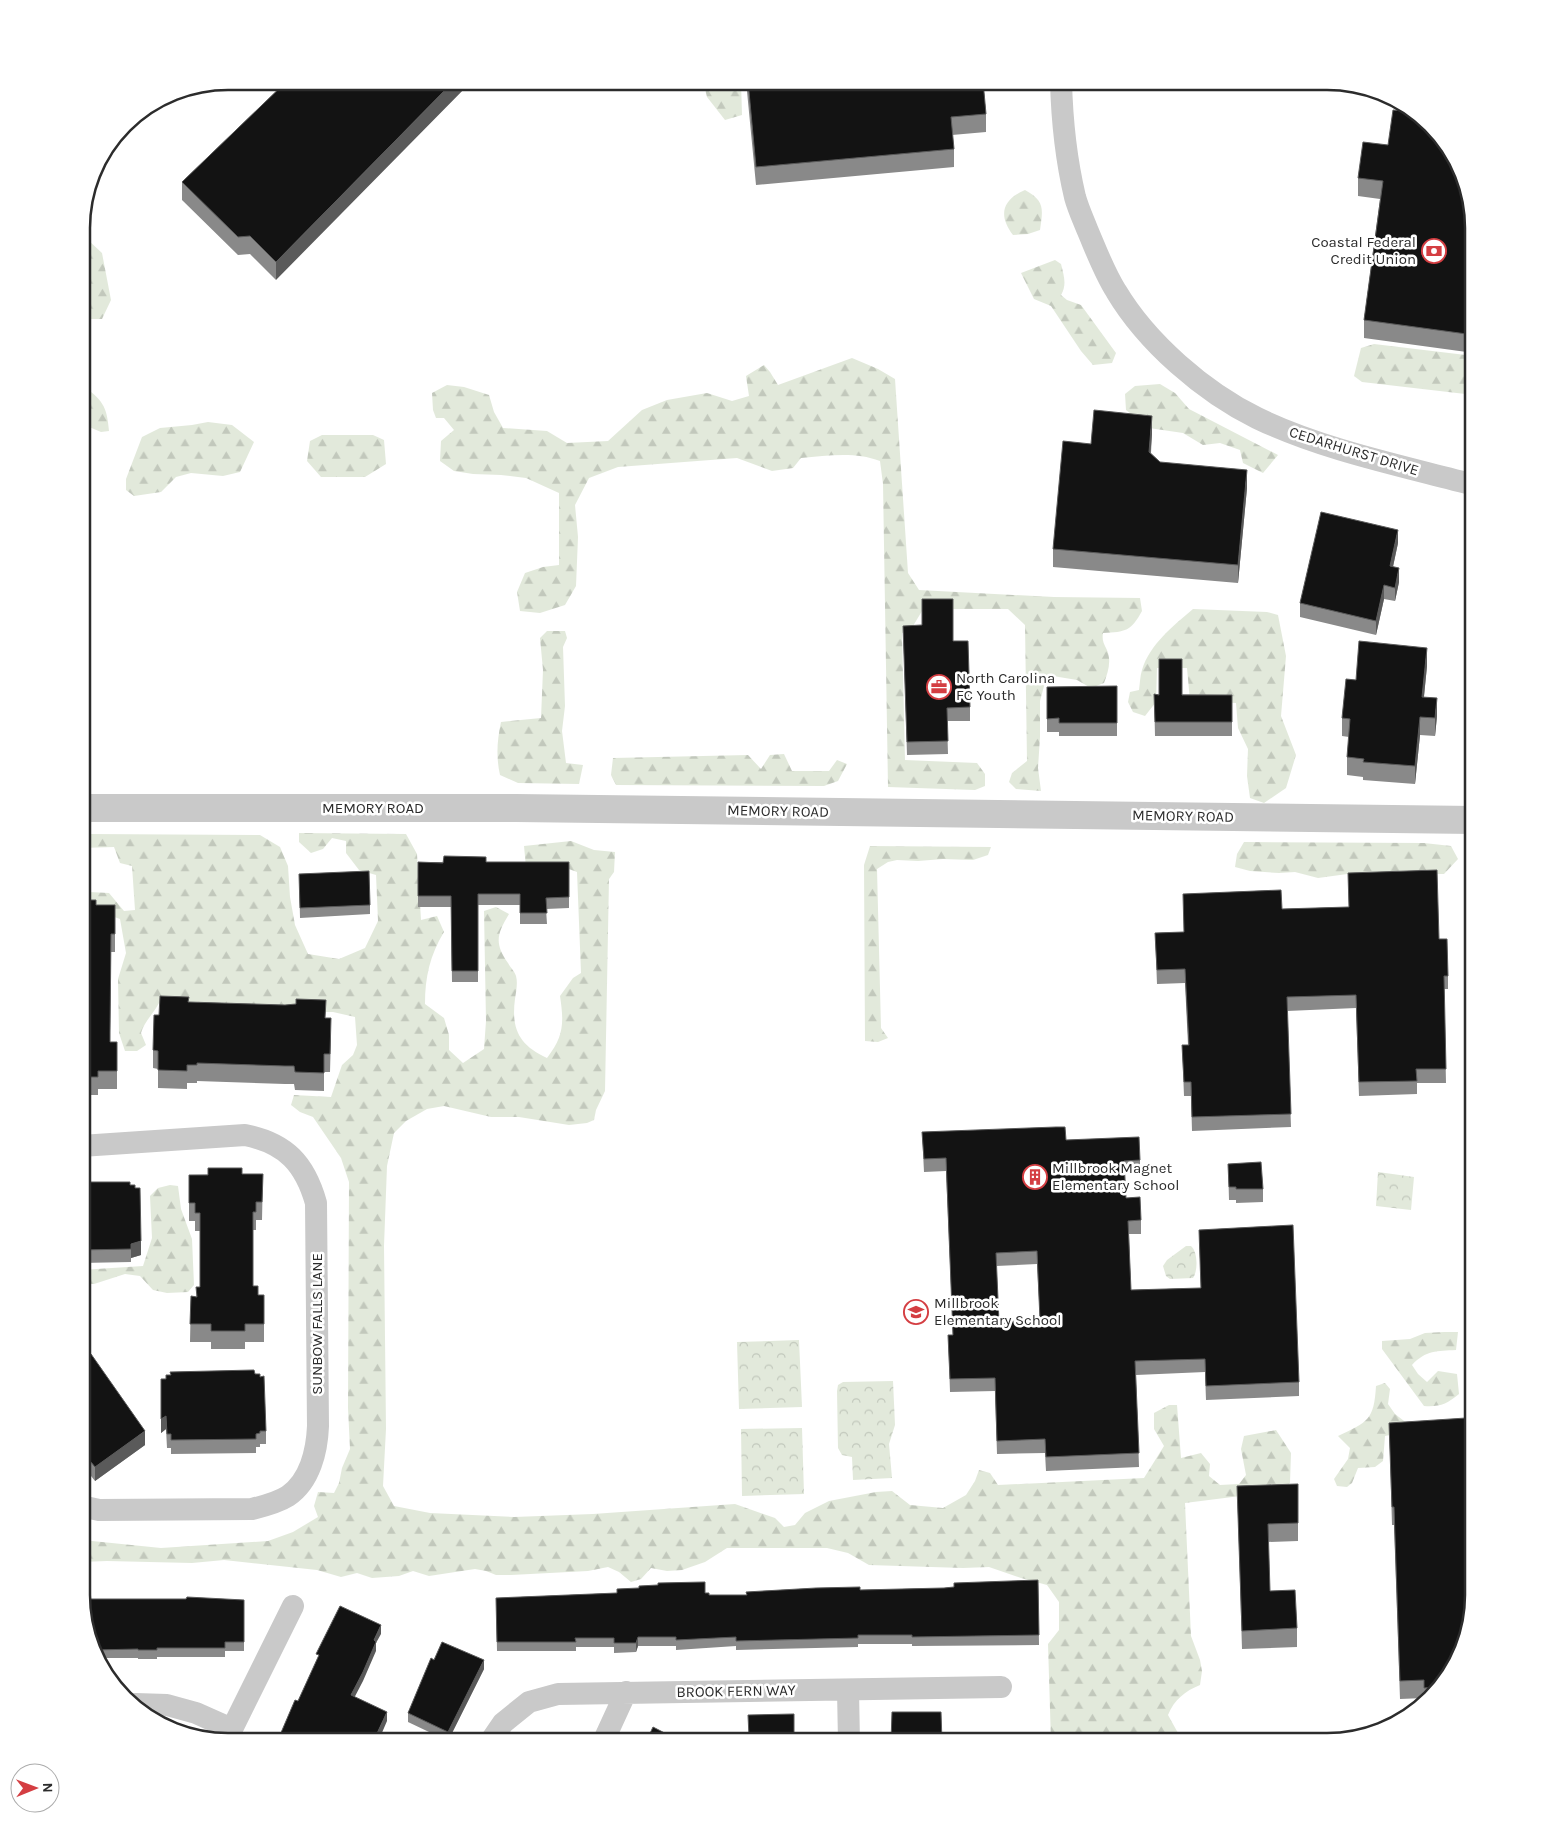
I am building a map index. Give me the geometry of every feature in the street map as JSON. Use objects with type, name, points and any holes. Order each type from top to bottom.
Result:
[{"type":"street","name":"CEDARHURST DRIVE","points":[[1061,90],[1065,147],[1070,173],[1076,200],[1097,253],[1116,292],[1146,331],[1187,372],[1222,399],[1258,419],[1305,438],[1465,482]]},
{"type":"street","name":"MEMORY ROAD","points":[[90,808],[534,808],[1465,820]]},
{"type":"street","name":"SUNBOW FALLS LANE","points":[[90,1145],[245,1135],[261,1138],[276,1144],[290,1154],[311,1185],[316,1203],[318,1426],[317,1446],[311,1465],[302,1482],[289,1495],[271,1504],[252,1509],[99,1510],[90,1508]]},
{"type":"street","points":[[230,1733],[293,1606]]},
{"type":"street","name":"BROOK FERN WAY","points":[[496,1733],[503,1723],[529,1702],[558,1694],[1001,1686]]},
{"type":"street","points":[[848,1690],[849,1733]]},
{"type":"street","points":[[607,1733],[626,1692]]},
{"type":"street","points":[[143,1704],[167,1705],[196,1712],[226,1733]]},
{"type":"green space","points":[[705,90],[741,90],[742,115],[725,120],[707,97]]},
{"type":"green space","points":[[1025,190],[1036,198],[1041,206],[1040,230],[1028,234],[1013,235],[1005,221],[1005,209],[1011,198]]},
{"type":"green space","points":[[90,242],[102,253],[111,300],[102,319],[90,319]]},
{"type":"green space","points":[[1055,260],[1061,264],[1064,276],[1064,288],[1061,295],[1067,300],[1081,305],[1116,353],[1112,363],[1093,365],[1081,351],[1051,306],[1034,299],[1021,273]]},
{"type":"green space","points":[[1374,344],[1465,355],[1465,394],[1362,382],[1354,376],[1361,348]]},
{"type":"green space","points":[[852,358],[878,369],[895,379],[908,573],[919,590],[1054,597],[1140,598],[1142,611],[1131,626],[1123,631],[1103,633],[1109,661],[1104,683],[1091,688],[1077,680],[1047,675],[1040,701],[1038,768],[1041,791],[1016,789],[1009,782],[1012,773],[1027,761],[1025,625],[1008,609],[922,611],[910,631],[902,633],[905,760],[977,763],[985,774],[985,786],[975,790],[888,787],[883,484],[880,461],[860,456],[831,455],[801,458],[793,468],[772,471],[737,458],[618,467],[589,478],[575,505],[578,537],[576,586],[565,605],[540,613],[520,611],[517,592],[525,573],[543,567],[559,565],[559,493],[526,478],[454,471],[440,461],[441,441],[454,430],[444,418],[436,418],[433,410],[432,393],[447,385],[464,387],[489,395],[494,412],[503,428],[547,431],[567,443],[608,441],[642,410],[667,400],[707,393],[732,401],[749,396],[746,376],[764,365],[778,385]]},
{"type":"green space","points":[[1160,384],[1175,393],[1189,409],[1278,455],[1263,473],[1243,463],[1240,450],[1220,443],[1203,445],[1183,433],[1149,428],[1126,410],[1125,394],[1135,386]]},
{"type":"green space","points":[[90,392],[99,399],[107,415],[109,431],[101,432],[90,427]]},
{"type":"green space","points":[[208,422],[232,425],[254,442],[240,472],[223,476],[191,473],[176,477],[161,492],[134,496],[126,490],[126,479],[142,437],[160,428]]},
{"type":"green space","points":[[322,435],[373,435],[384,440],[386,464],[365,477],[321,477],[307,461],[310,441]]},
{"type":"green space","points":[[1193,609],[1267,612],[1278,615],[1286,656],[1281,716],[1296,755],[1286,788],[1264,803],[1250,798],[1247,776],[1248,749],[1238,728],[1236,703],[1190,701],[1187,668],[1157,668],[1156,702],[1145,716],[1133,712],[1128,702],[1130,692],[1139,690],[1142,670],[1156,644]]},
{"type":"green space","points":[[547,631],[565,631],[567,638],[563,647],[565,706],[562,731],[566,763],[583,765],[579,784],[518,783],[500,775],[498,749],[501,722],[541,718],[543,670],[540,638]]},
{"type":"green space","points":[[784,754],[792,771],[829,771],[837,760],[847,764],[838,781],[824,786],[616,785],[611,775],[613,758],[748,755],[761,769],[770,755]]},
{"type":"green space","points":[[299,833],[406,834],[417,854],[421,920],[437,916],[444,932],[429,966],[425,1004],[444,1018],[449,1035],[449,1050],[463,1063],[484,1049],[486,1021],[484,911],[496,907],[509,914],[500,933],[499,944],[517,979],[514,1010],[516,1027],[519,1035],[530,1048],[547,1058],[560,1036],[562,1014],[560,996],[573,978],[581,973],[577,872],[558,865],[526,867],[524,846],[571,841],[594,850],[615,852],[614,872],[609,879],[605,1091],[596,1110],[594,1120],[587,1123],[569,1125],[519,1117],[491,1117],[444,1106],[427,1109],[406,1121],[394,1133],[387,1166],[384,1246],[386,1429],[383,1486],[394,1506],[430,1513],[514,1517],[593,1514],[735,1504],[775,1518],[784,1527],[795,1525],[805,1513],[829,1501],[876,1492],[892,1491],[910,1505],[943,1508],[966,1495],[975,1481],[979,1470],[990,1473],[998,1485],[1144,1478],[1164,1446],[1154,1429],[1154,1413],[1169,1405],[1177,1405],[1181,1458],[1201,1453],[1210,1464],[1209,1476],[1220,1485],[1239,1484],[1246,1475],[1241,1449],[1244,1436],[1276,1430],[1291,1453],[1290,1483],[1279,1491],[1185,1503],[1191,1636],[1202,1671],[1200,1685],[1181,1697],[1173,1705],[1168,1715],[1178,1733],[1051,1733],[1048,1644],[1059,1630],[1059,1602],[1047,1585],[989,1567],[869,1565],[848,1553],[827,1548],[727,1548],[705,1562],[682,1570],[667,1571],[651,1568],[641,1579],[631,1582],[619,1572],[608,1567],[588,1571],[511,1575],[496,1575],[475,1569],[429,1576],[413,1571],[399,1576],[372,1578],[357,1573],[341,1577],[317,1570],[224,1560],[192,1563],[90,1562],[90,1540],[161,1548],[268,1541],[293,1532],[318,1517],[314,1506],[318,1492],[334,1493],[350,1449],[348,1408],[349,1182],[341,1158],[313,1117],[300,1112],[291,1105],[294,1095],[331,1097],[342,1065],[353,1055],[357,1045],[355,1017],[333,1012],[297,1012],[281,1019],[176,1000],[159,1003],[147,1021],[141,1033],[146,1045],[137,1051],[125,1051],[119,1033],[118,979],[126,953],[120,919],[100,912],[90,913],[90,892],[109,893],[124,911],[135,910],[132,866],[120,863],[114,847],[90,848],[90,834],[260,835],[280,847],[288,866],[290,897],[295,925],[308,954],[339,959],[365,948],[378,921],[376,875],[359,870],[346,853],[346,841],[332,838],[323,849],[311,853],[299,842]]},
{"type":"green space","points":[[1244,842],[1424,843],[1451,846],[1458,859],[1444,874],[1408,874],[1379,879],[1362,872],[1318,878],[1295,872],[1250,871],[1235,867],[1237,854]]},
{"type":"green space","points":[[870,846],[991,847],[988,855],[973,860],[897,860],[888,862],[877,869],[881,1028],[888,1038],[878,1042],[865,1041],[864,865]]},
{"type":"green space","points":[[1378,1172],[1414,1177],[1411,1210],[1376,1206]]},
{"type":"green space","points":[[170,1185],[178,1186],[181,1209],[192,1239],[194,1285],[188,1292],[167,1293],[153,1290],[140,1276],[125,1274],[90,1284],[90,1269],[143,1266],[152,1238],[150,1196],[158,1188]]},
{"type":"green space","points":[[1186,1246],[1191,1246],[1195,1253],[1195,1275],[1193,1278],[1170,1279],[1166,1276],[1163,1266],[1167,1260]]},
{"type":"green space","points":[[1458,1332],[1456,1350],[1437,1351],[1427,1354],[1412,1365],[1427,1382],[1438,1371],[1457,1374],[1459,1394],[1443,1404],[1424,1406],[1382,1349],[1382,1341],[1410,1339],[1425,1333]]},
{"type":"green space","points":[[799,1340],[802,1407],[739,1409],[737,1342]]},
{"type":"green space","points":[[893,1381],[895,1425],[889,1444],[892,1478],[853,1480],[852,1457],[842,1455],[838,1448],[838,1385],[843,1382]]},
{"type":"green space","points":[[1385,1383],[1390,1389],[1388,1404],[1395,1414],[1408,1424],[1400,1433],[1385,1436],[1383,1461],[1375,1467],[1358,1468],[1352,1483],[1347,1487],[1337,1486],[1334,1479],[1348,1459],[1350,1448],[1338,1436],[1363,1423],[1368,1418],[1373,1406],[1376,1386]]},
{"type":"green space","points":[[802,1428],[804,1494],[742,1496],[741,1429]]},
{"type":"building","points":[[278,90],[445,90],[276,262],[250,236],[238,237],[182,182]]},
{"type":"building","points":[[749,90],[984,90],[986,114],[951,117],[954,149],[756,167]]},
{"type":"building","points":[[1393,110],[1400,111],[1418,124],[1437,144],[1447,159],[1458,183],[1464,210],[1465,228],[1465,334],[1364,320],[1383,181],[1358,178],[1363,142],[1388,145]]},
{"type":"building","points":[[1094,410],[1152,416],[1149,452],[1160,462],[1247,470],[1238,565],[1053,549],[1063,441],[1091,444]]},
{"type":"building","points":[[1321,512],[1398,530],[1390,566],[1399,568],[1395,588],[1384,585],[1376,621],[1300,603]]},
{"type":"building","points":[[922,599],[953,599],[953,641],[968,641],[970,707],[947,708],[948,741],[907,742],[903,626],[922,625]]},
{"type":"building","points":[[1359,641],[1427,648],[1422,697],[1437,698],[1435,718],[1420,717],[1415,766],[1363,762],[1364,759],[1347,757],[1350,719],[1342,718],[1346,679],[1356,680]]},
{"type":"building","points":[[1159,659],[1182,659],[1182,695],[1232,695],[1232,722],[1155,722],[1154,694],[1159,695]]},
{"type":"building","points":[[1117,686],[1117,723],[1059,723],[1059,718],[1047,719],[1047,687]]},
{"type":"building","points":[[444,856],[486,857],[486,862],[569,862],[569,897],[546,898],[547,913],[520,913],[520,894],[478,894],[478,971],[452,971],[451,896],[418,896],[418,862],[443,863]]},
{"type":"building","points":[[1437,870],[1439,939],[1447,939],[1448,976],[1444,976],[1446,1069],[1416,1069],[1417,1081],[1359,1082],[1356,995],[1287,997],[1291,1114],[1192,1117],[1191,1082],[1184,1082],[1182,1045],[1189,1045],[1185,969],[1157,970],[1155,933],[1184,932],[1183,894],[1281,890],[1282,909],[1349,907],[1348,873]]},
{"type":"building","points":[[369,871],[370,905],[300,908],[299,874]]},
{"type":"building","points":[[90,900],[96,900],[96,905],[115,905],[115,934],[111,934],[110,1042],[117,1042],[117,1071],[98,1071],[98,1077],[90,1077]]},
{"type":"building","points":[[160,996],[189,997],[188,1002],[285,1005],[296,1004],[296,999],[326,1000],[325,1018],[331,1018],[330,1054],[324,1054],[324,1073],[295,1072],[294,1066],[197,1063],[197,1065],[187,1065],[187,1071],[158,1070],[158,1051],[153,1050],[154,1015],[159,1015]]},
{"type":"building","points":[[1065,1127],[1066,1140],[1139,1137],[1140,1160],[1124,1161],[1126,1198],[1140,1197],[1141,1220],[1128,1221],[1131,1290],[1201,1288],[1199,1230],[1293,1225],[1299,1382],[1206,1386],[1205,1359],[1135,1361],[1139,1453],[1046,1457],[1045,1439],[997,1441],[995,1378],[950,1379],[948,1335],[953,1335],[946,1158],[924,1159],[922,1132]],"holes":[[[1037,1251],[1040,1320],[999,1322],[996,1253]]]},
{"type":"building","points":[[1261,1162],[1263,1189],[1236,1189],[1236,1187],[1229,1187],[1228,1164]]},
{"type":"building","points":[[208,1168],[242,1168],[242,1174],[263,1174],[262,1202],[256,1202],[256,1212],[253,1212],[253,1286],[258,1286],[258,1295],[264,1295],[264,1324],[245,1324],[245,1331],[211,1331],[211,1324],[190,1324],[191,1296],[197,1297],[196,1287],[200,1287],[200,1213],[195,1213],[195,1203],[189,1203],[189,1175],[208,1175]]},
{"type":"building","points":[[90,1182],[130,1182],[130,1185],[135,1185],[135,1188],[140,1188],[141,1241],[131,1244],[131,1249],[90,1250]]},
{"type":"building","points":[[91,1354],[145,1431],[95,1467],[91,1462]]},
{"type":"building","points":[[254,1370],[255,1374],[260,1374],[260,1377],[264,1376],[266,1431],[260,1431],[260,1433],[256,1434],[256,1439],[171,1440],[171,1434],[167,1434],[166,1416],[161,1419],[161,1379],[166,1379],[166,1375],[171,1375],[170,1372]]},
{"type":"building","points":[[1465,1418],[1464,1613],[1458,1640],[1451,1656],[1430,1688],[1424,1688],[1424,1680],[1400,1681],[1389,1423]]},
{"type":"building","points":[[1298,1484],[1298,1523],[1268,1524],[1270,1591],[1295,1590],[1297,1628],[1242,1631],[1237,1486]]},
{"type":"building","points":[[1038,1580],[1039,1635],[912,1637],[912,1635],[858,1635],[858,1638],[736,1641],[736,1637],[676,1640],[676,1637],[638,1637],[636,1643],[614,1643],[614,1638],[575,1638],[576,1642],[497,1642],[496,1598],[617,1593],[617,1589],[639,1588],[639,1586],[658,1585],[658,1583],[705,1582],[705,1593],[709,1593],[709,1595],[747,1595],[746,1592],[816,1588],[860,1587],[860,1590],[944,1588],[954,1587],[954,1583]]},
{"type":"building","points":[[187,1597],[244,1600],[244,1642],[225,1642],[225,1648],[101,1650],[91,1613],[90,1599],[186,1599]]},
{"type":"building","points":[[340,1606],[381,1625],[374,1640],[376,1642],[351,1695],[387,1712],[377,1733],[281,1733],[295,1700],[298,1701],[319,1655],[316,1654]]},
{"type":"building","points":[[442,1642],[484,1660],[448,1732],[408,1713],[431,1658],[434,1660]]},
{"type":"building","points":[[892,1712],[941,1712],[942,1733],[891,1733]]},
{"type":"building","points":[[794,1714],[794,1733],[749,1733],[748,1715]]},
{"type":"building","points":[[653,1727],[665,1733],[650,1733]]},
{"type":"place","name":"Coastal Federal Credit Union","points":[[1434,251]]},
{"type":"place","name":"North Carolina FC Youth","points":[[939,687]]},
{"type":"place","name":"Millbrook Magnet Elementary School","points":[[1035,1177]]},
{"type":"place","name":"Millbrook Elementary School","points":[[916,1312]]}]
